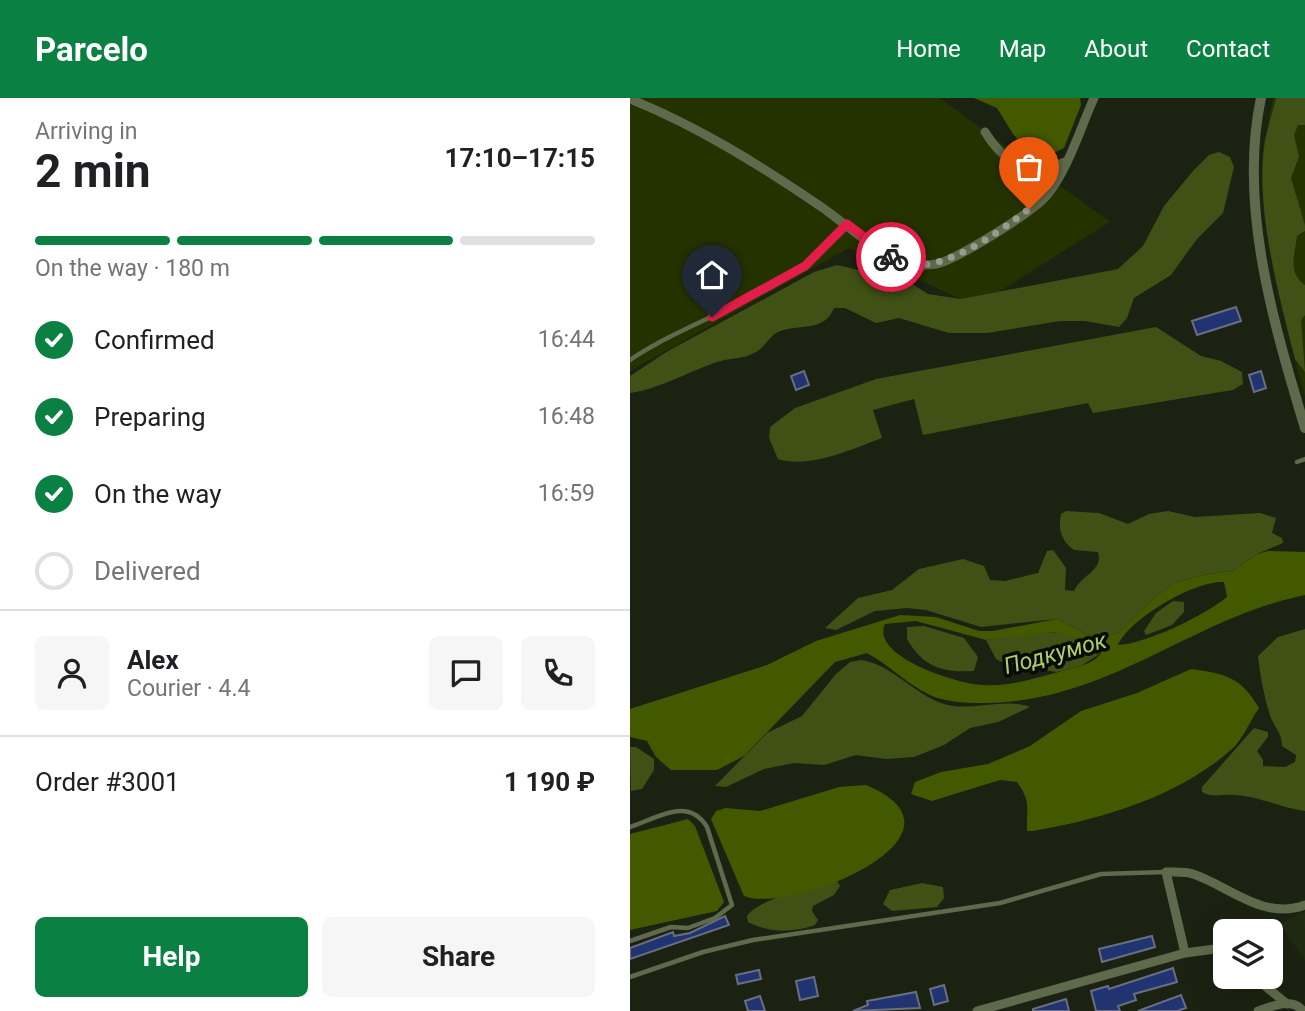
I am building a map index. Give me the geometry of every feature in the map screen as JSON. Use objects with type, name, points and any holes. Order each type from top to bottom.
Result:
[{"type":"street","points":[[630,99],[665,113],[715,140],[847,224],[897,261],[936,264],[1011,223],[1048,196],[1094,98]]},
{"type":"street","points":[[1261,98],[1254,180],[1263,260],[1305,428]]},
{"type":"street","points":[[985,132],[997,151],[1016,164],[1050,169],[1066,162]]},
{"type":"street","points":[[1185,953],[1166,872],[1191,873],[1260,906],[1280,909],[1305,905]]},
{"type":"street","points":[[977,1011],[1185,953],[1213,949]]},
{"type":"street","points":[[1269,989],[1303,1011]]},
{"type":"street","points":[[1258,1011],[1287,1003]]},
{"type":"lane","points":[[630,359],[805,266],[847,224]]},
{"type":"lane","points":[[1297,462],[1305,459]]},
{"type":"lane","points":[[630,827],[680,810],[692,810],[701,816],[708,827],[732,905],[722,914],[688,928],[671,927],[630,941]]},
{"type":"lane","points":[[630,977],[703,952],[754,940],[1000,902],[1101,874],[1166,872]]},
{"type":"shaded area","points":[[630,98],[940,98],[1110,222],[976,306],[849,248],[630,371]]},
{"type":"shaded area","points":[[974,98],[1080,98],[1081,105],[1064,148],[1043,158],[1033,156],[1013,134],[997,108]]},
{"type":"shaded area","points":[[1273,98],[1305,98],[1305,397],[1277,286],[1267,230],[1263,164]]},
{"type":"shaded area","points":[[1276,98],[1305,98],[1305,125],[1298,125],[1294,135],[1299,157],[1291,178],[1305,225],[1305,231],[1297,236],[1294,269],[1299,280],[1305,285],[1305,315],[1301,320],[1305,372],[1295,359],[1265,222],[1262,166],[1265,140]]},
{"type":"shaded area","points":[[1219,152],[1230,157],[1234,167],[1223,213],[1197,239],[1171,275],[1134,298],[1127,318],[1119,327],[1085,321],[1060,321],[987,333],[949,333],[899,318],[876,323],[845,308],[834,308],[824,321],[778,332],[761,349],[750,355],[717,362],[664,384],[630,393],[630,376],[668,351],[814,272],[837,265],[909,282],[928,294],[961,299],[1118,269],[1143,246],[1164,206],[1193,171],[1209,155]]},
{"type":"shaded area","points":[[1156,327],[1201,356],[1221,361],[1242,372],[1243,384],[1233,390],[1093,413],[1088,403],[923,435],[914,399],[873,410],[882,438],[817,460],[778,459],[769,438],[770,427],[795,408],[876,379]]},
{"type":"shaded area","points":[[1066,511],[1099,513],[1128,524],[1149,514],[1168,511],[1195,517],[1260,513],[1276,518],[1272,533],[1282,538],[1283,543],[1257,554],[1233,571],[1203,575],[1175,583],[1155,597],[1122,632],[1103,637],[1086,634],[1057,619],[981,627],[926,610],[907,608],[875,611],[836,630],[825,628],[858,598],[892,590],[919,569],[963,559],[984,566],[990,580],[1005,581],[1038,573],[1047,551],[1053,550],[1066,568],[1065,590],[1074,591],[1095,568],[1099,558],[1098,552],[1074,550],[1066,543],[1060,525],[1061,514]]},
{"type":"shaded area","points":[[1268,551],[1305,552],[1305,595],[1223,622],[1108,676],[1068,690],[1026,700],[981,703],[947,700],[920,690],[867,653],[835,662],[744,756],[717,770],[671,770],[656,757],[647,741],[630,737],[630,709],[767,665],[816,641],[900,615],[936,617],[979,631],[993,631],[1057,619],[1086,634],[1103,637],[1121,632],[1155,597],[1175,583],[1203,575],[1233,571],[1257,554]],"holes":[[[1224,582],[1227,597],[1205,612],[1144,640],[1118,645],[1135,624],[1164,603],[1197,587]],[[916,621],[986,640],[1053,632],[1090,641],[1101,653],[1083,665],[1003,685],[982,685],[937,674],[903,658],[891,647],[884,636],[885,624]]]},
{"type":"shaded area","points":[[1173,601],[1184,602],[1184,612],[1172,625],[1146,635],[1144,631],[1156,613]]},
{"type":"shaded area","points":[[924,626],[964,638],[978,657],[974,671],[943,669],[920,656],[907,639],[907,627]]},
{"type":"shaded area","points":[[1305,629],[1305,811],[1244,796],[1202,792],[1202,787],[1254,728],[1268,732],[1268,737],[1257,751],[1263,760],[1263,766],[1285,767],[1295,762],[1296,755],[1282,746],[1281,737],[1270,715],[1258,656],[1278,637]]},
{"type":"shaded area","points":[[1036,632],[1081,638],[1090,642],[1101,653],[1081,666],[1057,672],[1006,664],[996,659],[986,640]]},
{"type":"shaded area","points":[[861,660],[874,663],[940,703],[962,707],[1012,703],[1030,707],[998,722],[970,728],[944,745],[914,757],[886,759],[856,755],[824,765],[794,763],[764,769],[726,787],[715,786],[767,733],[802,716],[836,674],[850,662]]},
{"type":"shaded area","points":[[1191,669],[1223,675],[1239,683],[1259,708],[1232,749],[1211,766],[1163,793],[1138,804],[1086,820],[1033,831],[1027,831],[1026,801],[1017,782],[1000,780],[932,801],[911,794],[915,782],[941,772],[988,764],[1030,746],[1081,711],[1137,693]]},
{"type":"shaded area","points":[[630,747],[636,747],[654,759],[654,770],[642,789],[631,791]]},
{"type":"shaded area","points":[[866,785],[897,805],[904,826],[892,847],[867,866],[834,882],[799,894],[767,899],[744,896],[711,819],[716,811],[726,808],[760,811],[839,787]]},
{"type":"shaded area","points":[[688,819],[695,826],[724,902],[717,911],[630,930],[630,834]]},
{"type":"shaded area","points":[[837,881],[840,886],[834,895],[813,906],[812,911],[818,920],[815,925],[781,931],[748,922],[747,916],[763,904],[788,894]]},
{"type":"shaded area","points":[[922,883],[943,887],[944,898],[937,907],[892,911],[883,904],[890,890]]},
{"type":"shaded area","points":[[1305,911],[1305,960],[1283,930],[1283,922]]},
{"type":"building","points":[[1236,307],[1241,321],[1197,335],[1192,321]]},
{"type":"building","points":[[804,371],[809,385],[796,390],[791,376]]},
{"type":"building","points":[[1261,371],[1266,388],[1254,392],[1249,375]]},
{"type":"building","points":[[725,916],[729,925],[630,959],[630,948],[673,932],[674,936],[690,933]]},
{"type":"building","points":[[1152,936],[1155,947],[1102,962],[1099,949]]},
{"type":"building","points":[[1173,968],[1177,982],[1134,994],[1136,1000],[1118,1006],[1120,1011],[1096,1011],[1091,991],[1108,986],[1109,989]]},
{"type":"building","points":[[759,970],[761,979],[738,984],[736,975]]},
{"type":"building","points":[[814,977],[818,996],[800,1000],[796,981]]},
{"type":"building","points":[[944,985],[948,1001],[934,1005],[930,989]]},
{"type":"building","points":[[916,992],[920,1008],[853,1011],[868,1005],[867,1001]]},
{"type":"building","points":[[1181,995],[1186,1008],[1177,1011],[1138,1011]]},
{"type":"building","points":[[760,996],[765,1011],[748,1011],[745,1001]]},
{"type":"building","points":[[1066,999],[1069,1011],[1033,1011],[1033,1009]]},
{"type":"way so far","points":[[891,257],[897,261],[920,265],[936,264],[956,256],[1029,209]]},
{"type":"route","points":[[712,317],[805,266],[847,224],[891,257]]},
{"type":"water label","name":"Подкумок","points":[[1055,653]]}]
